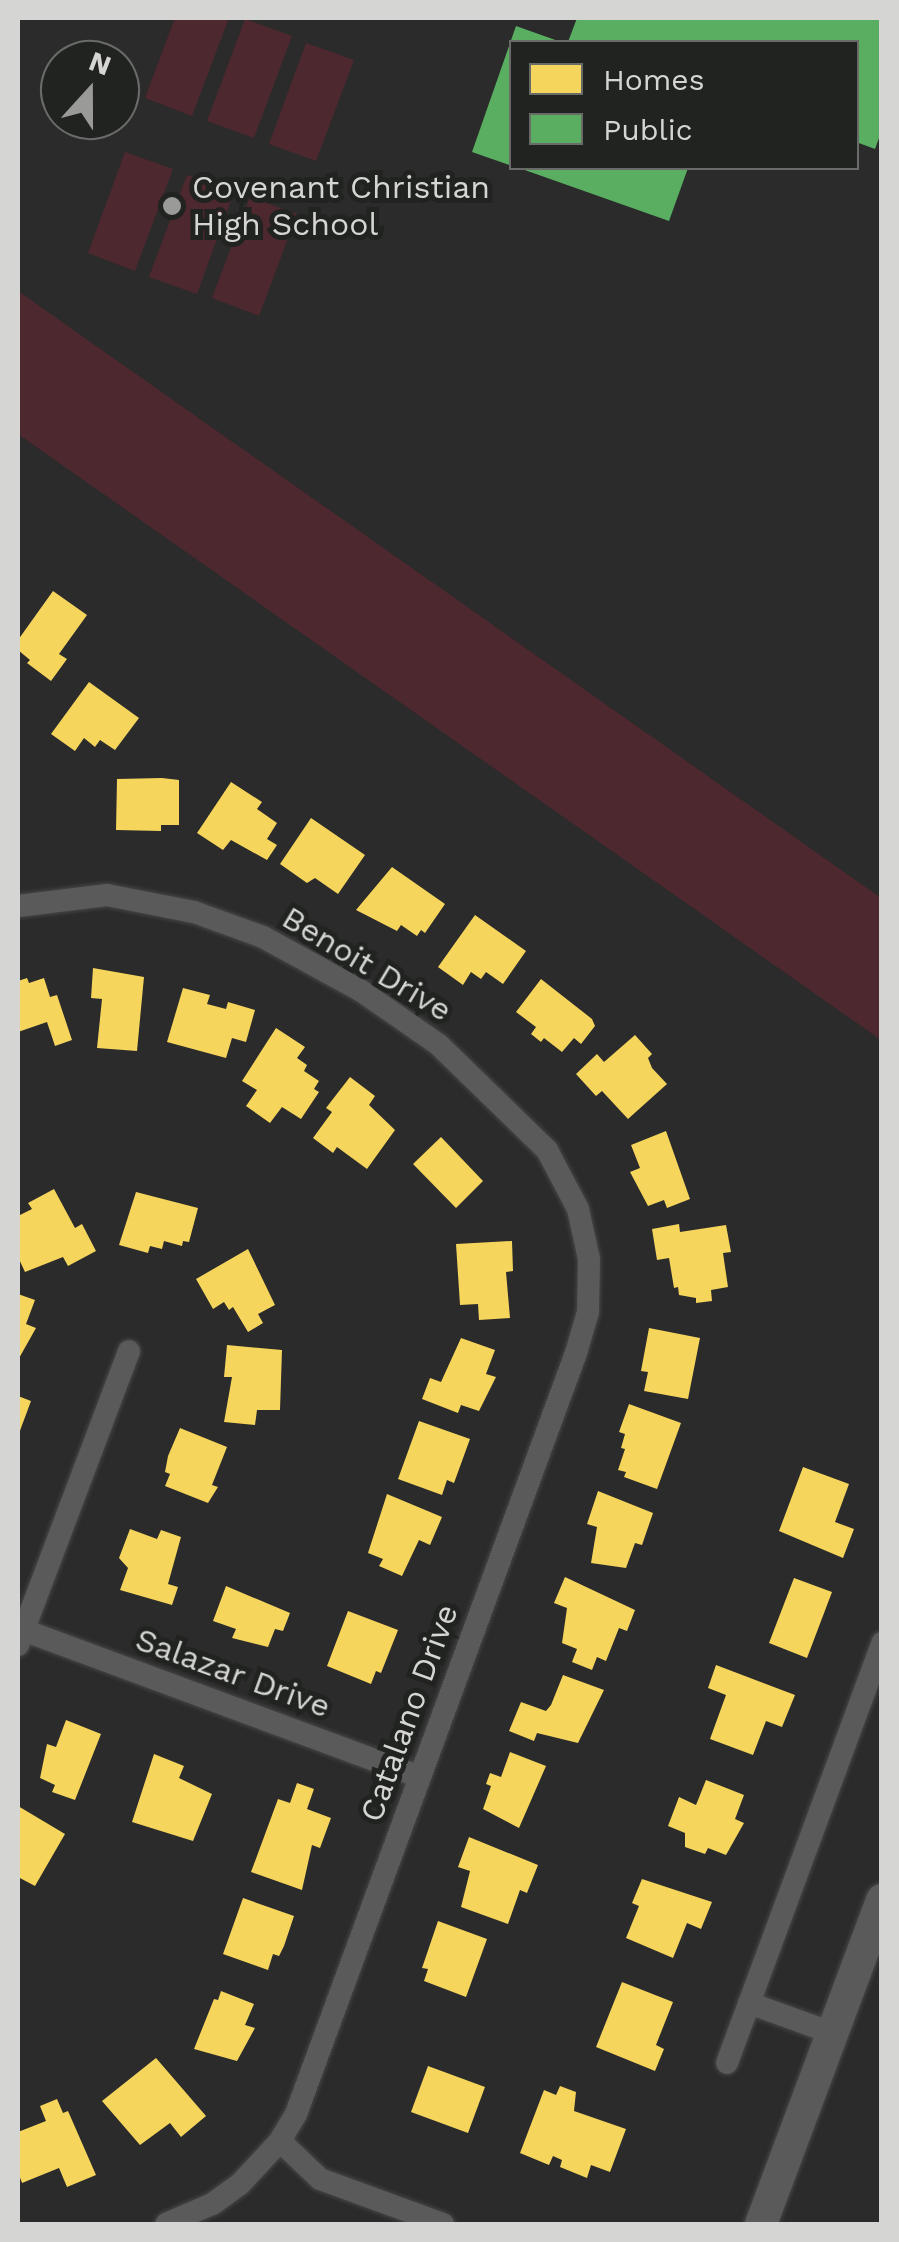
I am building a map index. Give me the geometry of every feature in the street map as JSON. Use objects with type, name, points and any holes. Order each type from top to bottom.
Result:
[{"type":"main road","points":[[761,2224],[882,1900]]},
{"type":"street","name":"Benoit Drive","points":[[18,906],[107,895],[194,912],[313,961],[395,1013],[460,1063],[555,1160],[582,1220],[590,1259],[589,1302]]},
{"type":"street","name":"Catalano Drive","points":[[166,2224],[221,2198],[257,2169],[280,2142],[303,2097],[576,1353],[589,1302]]},
{"type":"street","points":[[20,1638],[129,1350]]},
{"type":"street","name":"Salazar Drive","points":[[20,1638],[420,1777]]},
{"type":"street","points":[[727,2062],[882,1643]]},
{"type":"street","points":[[748,2003],[832,2033]]},
{"type":"street","points":[[280,2142],[320,2179],[444,2224]]},
{"type":"shaded area","points":[[175,18],[229,18],[192,116],[145,98]]},
{"type":"shaded area","points":[[245,19],[292,36],[254,138],[207,121]]},
{"type":"shaded area","points":[[306,43],[354,60],[316,161],[269,144]]},
{"type":"shaded area","points":[[125,152],[173,169],[135,271],[88,253]]},
{"type":"shaded area","points":[[187,175],[234,192],[197,294],[149,277]]},
{"type":"shaded area","points":[[250,197],[297,214],[259,316],[212,298]]},
{"type":"shaded area","points":[[18,291],[881,898],[881,1040],[18,434]]},
{"type":"building: Homes","points":[[53,591],[87,615],[59,654],[67,659],[51,681],[27,663],[30,660],[18,650],[18,640]]},
{"type":"building: Homes","points":[[89,682],[139,718],[115,750],[100,740],[95,747],[84,738],[75,751],[51,734]]},
{"type":"building: Homes","points":[[117,779],[179,780],[179,825],[161,825],[161,831],[116,830]]},
{"type":"building: Homes","points":[[231,782],[262,802],[257,809],[277,823],[267,839],[277,845],[267,860],[231,840],[223,850],[197,833]]},
{"type":"building: Homes","points":[[311,818],[365,855],[338,894],[315,878],[307,883],[280,864]]},
{"type":"building: Homes","points":[[392,867],[445,904],[425,933],[421,930],[417,936],[401,925],[397,931],[356,910]]},
{"type":"building: Homes","points":[[475,915],[526,951],[503,984],[486,972],[481,979],[471,972],[463,985],[438,967]]},
{"type":"building: Homes","points":[[93,968],[144,977],[137,1051],[97,1048],[102,999],[91,998]]},
{"type":"building: Homes","points":[[27,978],[29,983],[44,978],[50,997],[57,995],[72,1040],[55,1046],[47,1022],[18,1032],[18,981]]},
{"type":"building: Homes","points":[[541,979],[592,1019],[595,1026],[581,1044],[574,1038],[562,1052],[544,1038],[541,1042],[531,1034],[536,1027],[516,1012]]},
{"type":"building: Homes","points":[[183,988],[210,995],[207,1004],[226,1009],[228,1002],[255,1010],[246,1042],[232,1038],[226,1058],[167,1042]]},
{"type":"building: Homes","points":[[276,1028],[305,1047],[297,1058],[307,1065],[304,1071],[319,1081],[314,1089],[319,1092],[301,1119],[282,1107],[270,1123],[246,1106],[257,1090],[242,1081]]},
{"type":"building: Homes","points":[[635,1035],[652,1054],[648,1058],[652,1068],[667,1084],[628,1119],[602,1091],[596,1096],[576,1074],[597,1054],[604,1062]]},
{"type":"building: Homes","points":[[350,1077],[375,1096],[369,1105],[395,1130],[367,1169],[337,1147],[333,1153],[313,1138],[332,1112],[326,1108]]},
{"type":"building: Homes","points":[[666,1131],[690,1199],[667,1208],[664,1200],[648,1206],[630,1172],[640,1168],[631,1145]]},
{"type":"building: Homes","points":[[441,1137],[483,1181],[456,1208],[413,1164]]},
{"type":"building: Homes","points":[[54,1189],[75,1228],[82,1224],[96,1251],[68,1266],[63,1257],[25,1272],[18,1257],[18,1216],[32,1209],[28,1203]]},
{"type":"building: Homes","points":[[136,1192],[198,1208],[189,1242],[183,1241],[182,1246],[164,1241],[162,1249],[150,1246],[148,1253],[119,1245]]},
{"type":"building: Homes","points":[[679,1224],[680,1232],[726,1225],[731,1252],[723,1253],[728,1287],[711,1290],[712,1301],[696,1303],[696,1298],[679,1295],[678,1287],[674,1288],[669,1258],[657,1260],[652,1229]]},
{"type":"building: Homes","points":[[512,1241],[513,1271],[506,1272],[510,1318],[479,1320],[478,1304],[460,1305],[456,1244]]},
{"type":"building: Homes","points":[[248,1249],[275,1305],[258,1314],[263,1323],[248,1332],[233,1307],[229,1310],[224,1302],[213,1309],[196,1279]]},
{"type":"building: Homes","points":[[18,1294],[35,1300],[26,1324],[36,1328],[18,1360]]},
{"type":"building: Homes","points":[[649,1328],[700,1338],[688,1399],[644,1391],[648,1372],[641,1371]]},
{"type":"building: Homes","points":[[461,1338],[495,1350],[486,1374],[496,1377],[479,1411],[461,1405],[458,1413],[422,1399],[430,1378],[441,1382]]},
{"type":"building: Homes","points":[[227,1345],[282,1350],[280,1410],[257,1410],[255,1425],[224,1422],[232,1377],[224,1377]]},
{"type":"building: Homes","points":[[18,1396],[31,1401],[18,1436]]},
{"type":"building: Homes","points":[[629,1404],[681,1423],[657,1489],[624,1477],[626,1472],[618,1470],[625,1449],[621,1448],[625,1434],[619,1432]]},
{"type":"building: Homes","points":[[419,1421],[470,1439],[454,1483],[447,1480],[442,1495],[398,1479]]},
{"type":"building: Homes","points":[[180,1428],[227,1447],[212,1485],[218,1487],[208,1503],[165,1486],[170,1474],[165,1472],[168,1456]]},
{"type":"building: Homes","points":[[803,1467],[849,1484],[835,1522],[854,1529],[843,1558],[779,1531]]},
{"type":"building: Homes","points":[[598,1491],[653,1513],[642,1545],[635,1543],[626,1568],[591,1563],[597,1527],[587,1524]]},
{"type":"building: Homes","points":[[387,1494],[442,1517],[430,1545],[419,1540],[402,1576],[379,1566],[383,1559],[368,1553]]},
{"type":"building: Homes","points":[[130,1529],[157,1539],[161,1530],[181,1537],[168,1584],[178,1587],[172,1605],[120,1590],[128,1568],[119,1558]]},
{"type":"building: Homes","points":[[565,1577],[635,1610],[627,1631],[619,1628],[606,1661],[597,1657],[592,1670],[572,1662],[577,1649],[562,1643],[567,1608],[554,1603]]},
{"type":"building: Homes","points":[[794,1578],[832,1592],[807,1658],[769,1643]]},
{"type":"building: Homes","points":[[226,1586],[290,1613],[283,1631],[275,1629],[268,1647],[232,1638],[236,1629],[213,1621]]},
{"type":"building: Homes","points":[[348,1611],[398,1630],[381,1673],[376,1671],[371,1684],[327,1666]]},
{"type":"building: Homes","points":[[716,1665],[795,1695],[782,1727],[766,1721],[753,1755],[710,1739],[726,1695],[708,1688]]},
{"type":"building: Homes","points":[[563,1675],[604,1690],[578,1743],[537,1733],[534,1741],[509,1731],[521,1702],[546,1711]]},
{"type":"building: Homes","points":[[66,1720],[101,1734],[75,1800],[52,1792],[55,1785],[40,1778],[47,1744],[56,1747]]},
{"type":"building: Homes","points":[[510,1752],[546,1766],[519,1828],[483,1809],[491,1786],[486,1784],[490,1773],[501,1777]]},
{"type":"building: Homes","points":[[154,1754],[184,1766],[179,1778],[212,1794],[193,1841],[132,1822]]},
{"type":"building: Homes","points":[[706,1780],[744,1795],[735,1819],[744,1823],[726,1855],[708,1848],[705,1854],[685,1847],[685,1833],[668,1826],[679,1797],[696,1805]]},
{"type":"building: Homes","points":[[297,1783],[314,1789],[307,1809],[331,1818],[320,1848],[312,1845],[302,1890],[251,1872],[278,1799],[290,1803]]},
{"type":"building: Homes","points":[[18,1806],[65,1834],[35,1886],[18,1877]]},
{"type":"building: Homes","points":[[469,1837],[538,1865],[527,1893],[520,1890],[508,1924],[461,1907],[470,1871],[458,1867]]},
{"type":"building: Homes","points":[[642,1879],[712,1902],[701,1929],[687,1923],[673,1958],[626,1938],[639,1906],[632,1903]]},
{"type":"building: Homes","points":[[243,1898],[294,1916],[284,1946],[279,1956],[273,1954],[268,1970],[223,1954]]},
{"type":"building: Homes","points":[[438,1921],[487,1939],[466,1997],[424,1981],[428,1969],[422,1968]]},
{"type":"building: Homes","points":[[622,1982],[673,2002],[656,2045],[664,2049],[655,2071],[596,2047]]},
{"type":"building: Homes","points":[[221,1991],[254,2004],[245,2025],[255,2028],[237,2061],[194,2049]]},
{"type":"building: Homes","points":[[156,2058],[206,2116],[181,2137],[170,2123],[140,2145],[102,2101]]},
{"type":"building: Homes","points":[[428,2066],[485,2087],[468,2133],[411,2112]]},
{"type":"building: Homes","points":[[560,2086],[576,2092],[574,2111],[626,2129],[610,2172],[591,2165],[587,2178],[560,2167],[562,2160],[553,2156],[549,2165],[520,2153],[544,2090],[556,2095]]},
{"type":"building: Homes","points":[[57,2099],[63,2113],[68,2111],[96,2175],[67,2187],[59,2168],[22,2183],[18,2172],[18,2132],[46,2121],[40,2106]]},
{"type":"building: Public","points":[[577,18],[882,18],[882,130],[875,149],[859,143],[859,40],[569,40]]},
{"type":"building: Public","points":[[516,26],[555,40],[511,40]]},
{"type":"building: Public","points":[[509,46],[509,165],[472,152]]},
{"type":"building: Public","points":[[525,170],[687,170],[669,221]]},
{"type":"place","name":"Covenant Christian High School","points":[[172,206]]}]
